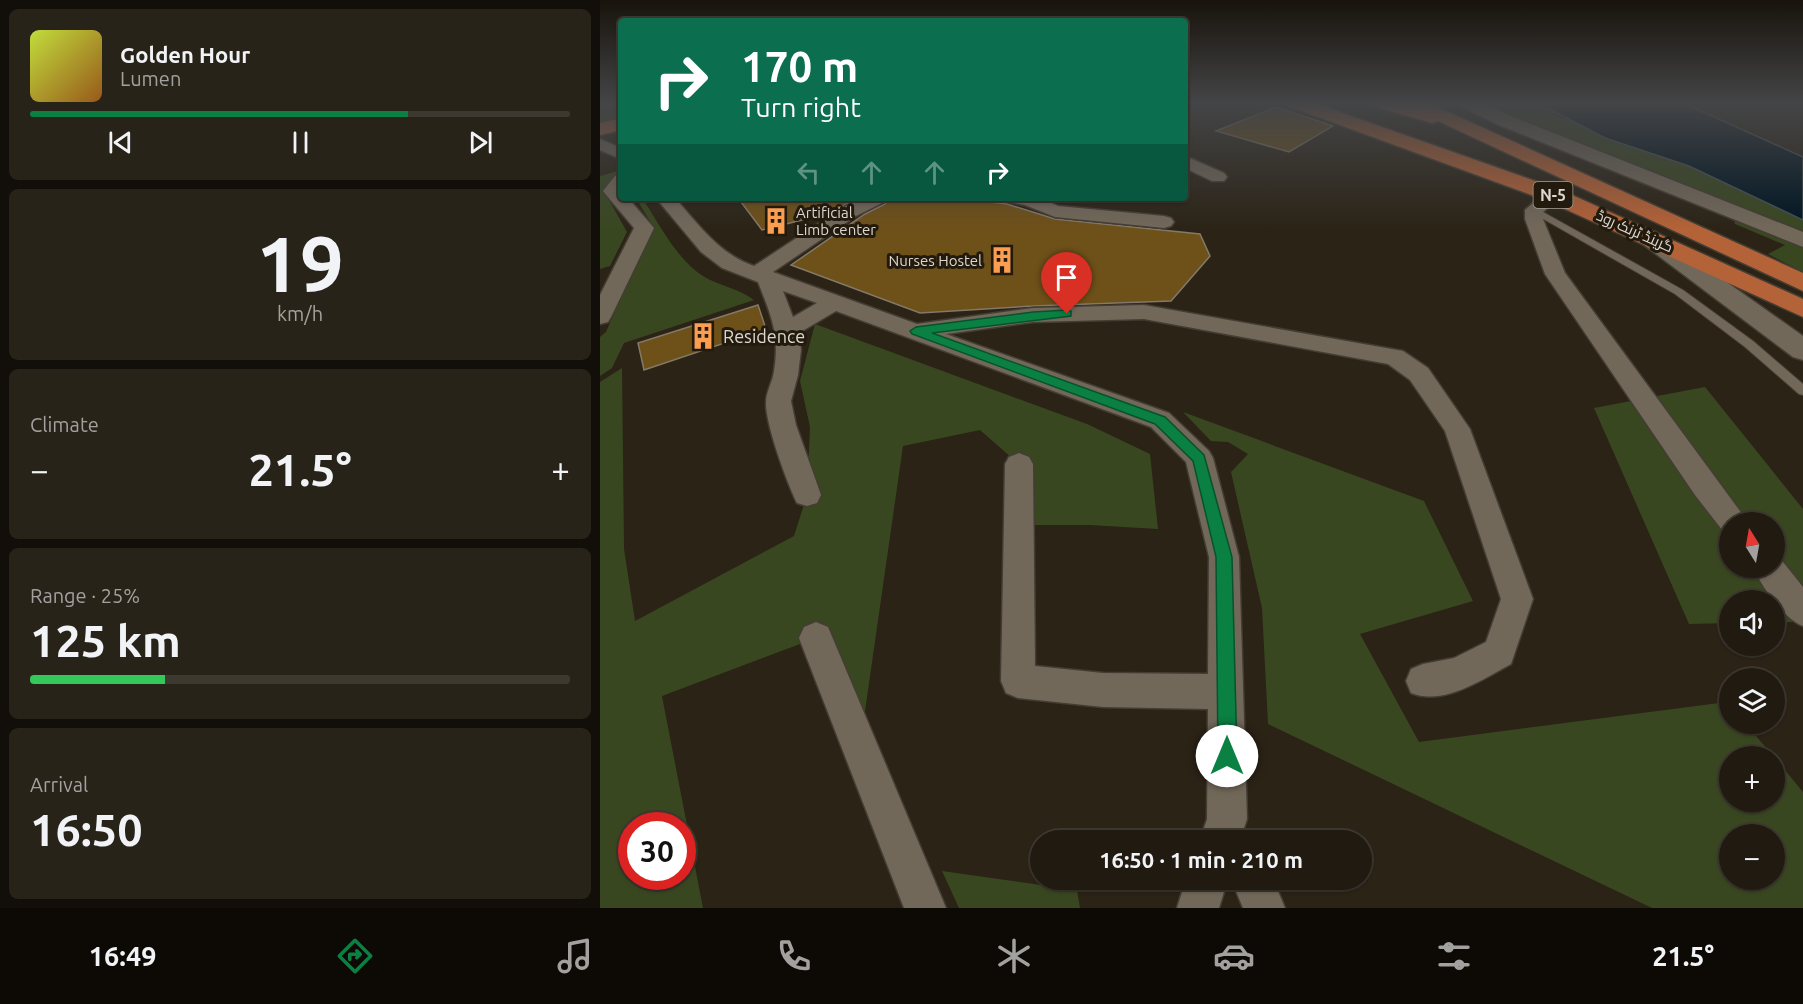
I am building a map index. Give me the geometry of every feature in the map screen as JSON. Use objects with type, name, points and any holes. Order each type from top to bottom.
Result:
[{"type":"highway","name":"گرینڈ ٹرنک روڈ","points":[[1416,144],[1553,195],[1803,309]]},
{"type":"highway","points":[[1432,144],[1444,154]]},
{"type":"highway","name":"گرینڈ ٹرنک روڈ","points":[[1503,144],[1803,282]]},
{"type":"main road","points":[[1564,144],[1803,240]]},
{"type":"main road","points":[[1648,237],[1803,350]]},
{"type":"main road","points":[[1719,270],[1803,333]]},
{"type":"street","points":[[601,144],[618,153]]},
{"type":"street","points":[[1188,162],[1218,177]]},
{"type":"street","points":[[618,184],[612,191],[618,198]]},
{"type":"street","points":[[1553,195],[1534,210],[1534,219],[1555,274],[1725,512]]},
{"type":"street","points":[[600,317],[644,228],[621,201]]},
{"type":"street","points":[[668,201],[708,248],[729,264],[1160,420],[1199,458],[1224,557],[1228,830]]},
{"type":"street","points":[[761,275],[849,212],[872,201]]},
{"type":"street","points":[[1030,201],[1055,212],[1164,222]]},
{"type":"street","points":[[1071,212],[1084,201]]},
{"type":"street","points":[[761,275],[787,330],[789,350],[786,375],[778,401],[783,425],[807,495]]},
{"type":"street","points":[[787,330],[835,302]]},
{"type":"street","points":[[916,331],[1033,315],[1144,312],[1395,357],[1419,374],[1457,429],[1517,599],[1499,653],[1458,674],[1423,681]]},
{"type":"street","points":[[1019,464],[1018,681],[1103,690],[1227,692]]},
{"type":"street","points":[[1777,578],[1803,611]]},
{"type":"street","points":[[816,638],[925,908]]},
{"type":"street","points":[[1198,908],[1204,890]]},
{"type":"street","points":[[1257,890],[1264,908]]},
{"type":"lane","points":[[1534,210],[1679,292],[1749,344],[1803,391]]},
{"type":"green space","points":[[1568,144],[1645,144],[1709,165],[1803,212],[1803,272],[1768,254],[1785,245],[1735,224],[1731,207],[1633,173],[1637,166],[1621,159],[1613,160]]},
{"type":"green space","points":[[618,171],[618,181],[605,193],[627,232],[610,266],[600,269],[600,176]]},
{"type":"green space","points":[[638,201],[644,201],[676,250],[693,269],[754,300],[624,343],[612,368],[600,376],[600,337],[606,332],[652,225]]},
{"type":"green space","points":[[815,324],[1087,424],[1150,454],[1158,529],[1090,525],[1019,525],[1019,464],[980,430],[903,446],[860,746],[816,638],[662,696],[684,812],[618,812],[618,890],[696,890],[696,872],[703,908],[600,908],[600,382],[622,368],[624,549],[635,621],[794,536],[807,495],[810,427],[800,381]]},
{"type":"green space","points":[[1705,387],[1803,509],[1803,622],[1785,622],[1785,590],[1719,590],[1719,623],[1689,624],[1594,408]]},
{"type":"green space","points":[[1183,412],[1424,501],[1473,601],[1360,634],[1419,742],[1719,703],[1719,734],[1754,734],[1765,746],[1719,746],[1719,812],[1785,812],[1785,770],[1803,792],[1803,908],[1652,908],[1268,724],[1262,608],[1231,472],[1248,454],[1228,442],[1211,441]]},
{"type":"green space","points":[[942,871],[1030,883],[1030,890],[1077,890],[1080,908],[959,908]]},
{"type":"water","points":[[1624,144],[1775,144],[1803,157],[1803,220],[1689,166]]},
{"type":"building","points":[[1262,144],[1302,144],[1289,152]]},
{"type":"building","name":"Artificial Limb center","points":[[740,201],[852,201],[830,213],[762,230]]},
{"type":"building","name":"Nurses Hostel","points":[[887,201],[981,201],[1007,204],[1055,219],[1200,234],[1210,256],[1171,301],[920,313],[791,265],[865,214]]},
{"type":"building","name":"Residence","points":[[758,305],[766,329],[644,370],[638,343]]},
{"type":"place","name":"Artificial Limb center","points":[[776,221]]},
{"type":"place","name":"Nurses Hostel","points":[[1002,260]]},
{"type":"place","name":"Residence","points":[[703,336]]},
{"type":"route","points":[[1067,314],[1033,315],[916,331],[1160,420],[1199,458],[1224,557],[1227,756]]}]
